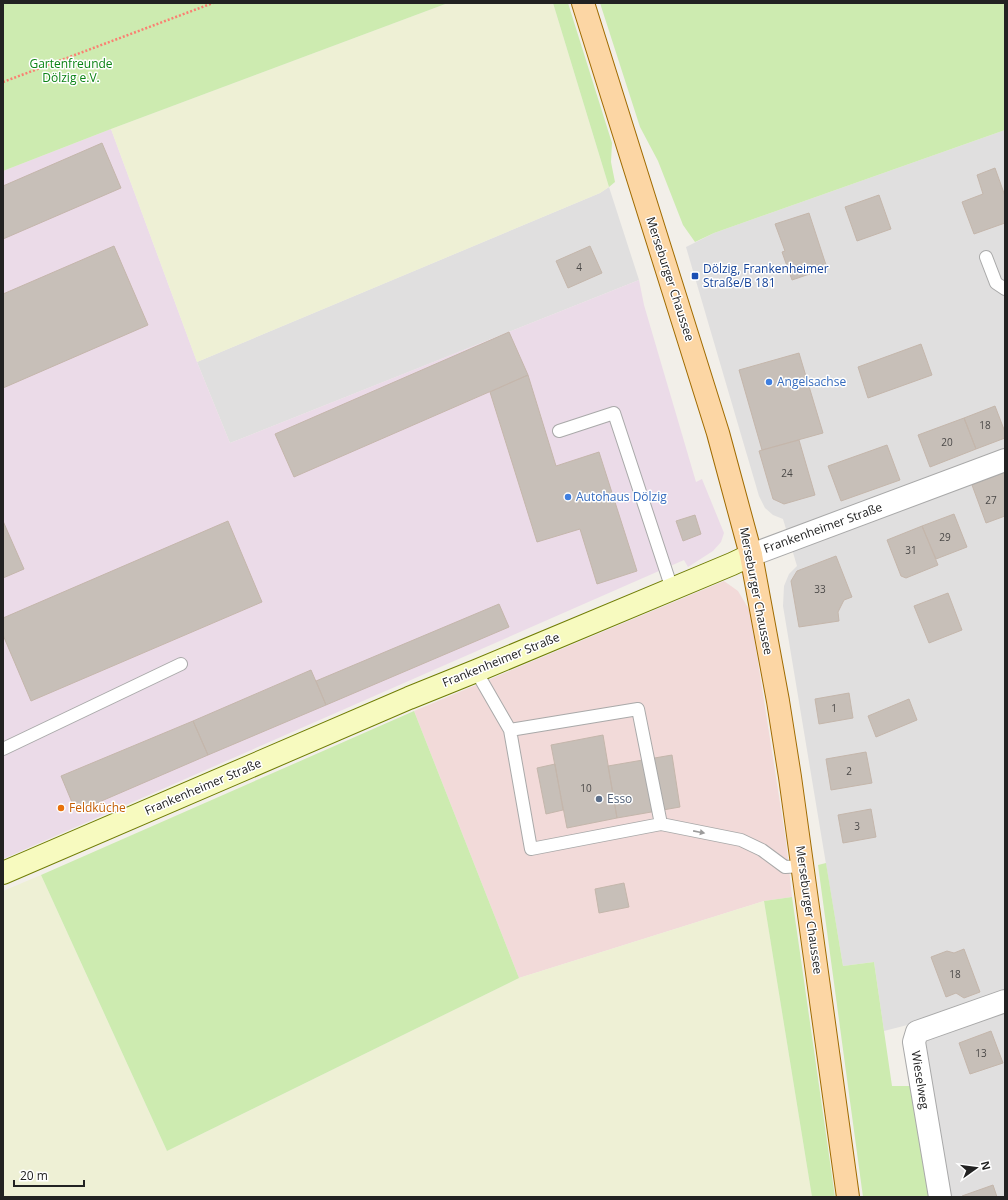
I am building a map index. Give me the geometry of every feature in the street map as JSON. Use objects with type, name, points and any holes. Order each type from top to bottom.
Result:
[{"type":"main road","name":"Merseburger Chaussee","points":[[583,3],[718,433],[751,555],[779,709],[803,866],[848,1197]]},
{"type":"street","name":"Frankenheimer Straße","points":[[3,873],[402,701],[751,555],[1005,460]]},
{"type":"street","name":"Wieselweg","points":[[940,1197],[914,1042],[917,1032],[1005,1001]]},
{"type":"lane","points":[[986,257],[996,283],[1005,289]]},
{"type":"lane","points":[[558,431],[614,413],[672,589]]},
{"type":"lane","points":[[3,749],[180,664]]},
{"type":"lane","points":[[476,671],[510,730],[531,849],[661,824],[741,840],[762,850],[785,867],[803,866]]},
{"type":"lane","points":[[510,730],[638,709],[661,824]]},
{"type":"path","points":[[3,82],[213,3]]},
{"type":"shaded area","points":[[111,129],[197,362],[230,443],[639,280],[644,305],[696,482],[702,479],[724,533],[721,542],[713,551],[688,567],[684,560],[3,859],[3,171]]},
{"type":"shaded area","points":[[1005,130],[1005,1197],[949,1197],[919,1022],[884,1031],[874,962],[843,966],[783,606],[784,586],[789,574],[797,566],[783,519],[773,515],[765,508],[759,496],[686,247],[714,233]]},
{"type":"shaded area","points":[[609,187],[639,280],[230,443],[197,362],[600,193]]},
{"type":"shaded area","points":[[724,581],[738,591],[750,611],[786,841],[792,897],[764,901],[519,978],[414,711]]},
{"type":"green space","name":"Gartenfreunde Dölzig e.V.","points":[[3,3],[448,3],[3,171]]},
{"type":"green space","points":[[448,3],[553,3],[609,187],[600,193],[197,362],[111,129]]},
{"type":"green space","points":[[553,3],[568,3],[612,143],[611,162],[615,182],[609,187]]},
{"type":"green space","points":[[600,3],[1005,3],[1005,130],[714,233],[695,242],[683,225],[658,161],[640,127]]},
{"type":"green space","points":[[414,711],[519,978],[167,1151],[41,875]]},
{"type":"green space","points":[[826,863],[843,966],[874,962],[892,1086],[910,1086],[917,1092],[933,1197],[863,1197],[818,865]]},
{"type":"green space","points":[[41,875],[167,1151],[519,978],[764,901],[812,1197],[3,1197],[3,891]]},
{"type":"green space","points":[[792,897],[835,1197],[812,1197],[764,901]]},
{"type":"building","points":[[102,143],[121,188],[3,239],[3,186]]},
{"type":"building","points":[[995,168],[1005,196],[1005,223],[974,234],[962,202],[983,194],[977,175]]},
{"type":"building","points":[[879,195],[891,229],[857,241],[845,207]]},
{"type":"building","points":[[809,213],[827,268],[792,280],[782,252],[785,251],[775,224]]},
{"type":"building","points":[[114,246],[148,325],[3,388],[3,294]]},
{"type":"building","points":[[590,246],[602,273],[568,288],[556,261]]},
{"type":"building","points":[[509,332],[528,375],[294,477],[275,434]]},
{"type":"building","points":[[921,344],[932,375],[868,398],[858,367]]},
{"type":"building","points":[[799,353],[823,433],[762,450],[739,370]]},
{"type":"building","name":"Autohaus Dölzig","points":[[528,375],[556,466],[599,452],[637,571],[597,584],[580,529],[537,542],[490,392]]},
{"type":"building","points":[[995,406],[1005,432],[1005,438],[976,449],[964,418]]},
{"type":"building","points":[[964,418],[976,449],[930,467],[918,435]]},
{"type":"building","points":[[799,440],[815,495],[784,504],[773,499],[759,451]]},
{"type":"building","points":[[887,445],[900,480],[841,501],[828,466]]},
{"type":"building","points":[[1005,472],[1005,516],[986,523],[972,485]]},
{"type":"building","points":[[954,514],[967,547],[936,559],[922,526]]},
{"type":"building","points":[[695,515],[701,534],[683,541],[676,521]]},
{"type":"building","points":[[3,521],[24,569],[3,578]]},
{"type":"building","points":[[228,521],[262,602],[31,701],[3,635],[3,618]]},
{"type":"building","points":[[922,526],[938,565],[906,578],[901,576],[887,540]]},
{"type":"building","points":[[836,556],[852,597],[844,600],[838,612],[839,621],[799,627],[791,581],[797,571]]},
{"type":"building","points":[[948,593],[962,630],[929,643],[914,606]]},
{"type":"building","points":[[499,604],[509,627],[326,705],[316,681]]},
{"type":"building","points":[[311,670],[326,705],[208,755],[193,721]]},
{"type":"building","points":[[849,693],[853,718],[819,724],[815,699]]},
{"type":"building","points":[[909,699],[917,720],[876,737],[868,716]]},
{"type":"building","points":[[193,721],[208,755],[76,812],[61,776]]},
{"type":"building","points":[[603,735],[617,818],[567,828],[551,745]]},
{"type":"building","points":[[866,752],[872,783],[831,790],[826,759]]},
{"type":"building","points":[[672,755],[680,807],[617,818],[608,766]]},
{"type":"building","points":[[555,764],[563,810],[546,814],[537,768]]},
{"type":"building","points":[[871,809],[876,837],[843,843],[838,815]]},
{"type":"building","points":[[624,883],[629,907],[599,913],[595,889]]},
{"type":"building","points":[[964,949],[980,992],[964,998],[956,993],[946,997],[931,957],[947,951],[954,953]]},
{"type":"building","points":[[991,1031],[1003,1063],[970,1074],[959,1043]]},
{"type":"building","points":[[993,1185],[997,1197],[962,1196]]},
{"type":"place","name":"Dölzig, Frankenheimer Straße/B 181","points":[[695,276]]},
{"type":"place","name":"Angelsachse","points":[[769,382]]},
{"type":"place","name":"Autohaus Dölzig","points":[[568,497]]},
{"type":"place","name":"Esso","points":[[599,799]]},
{"type":"place","name":"Feldküche","points":[[61,808]]}]
